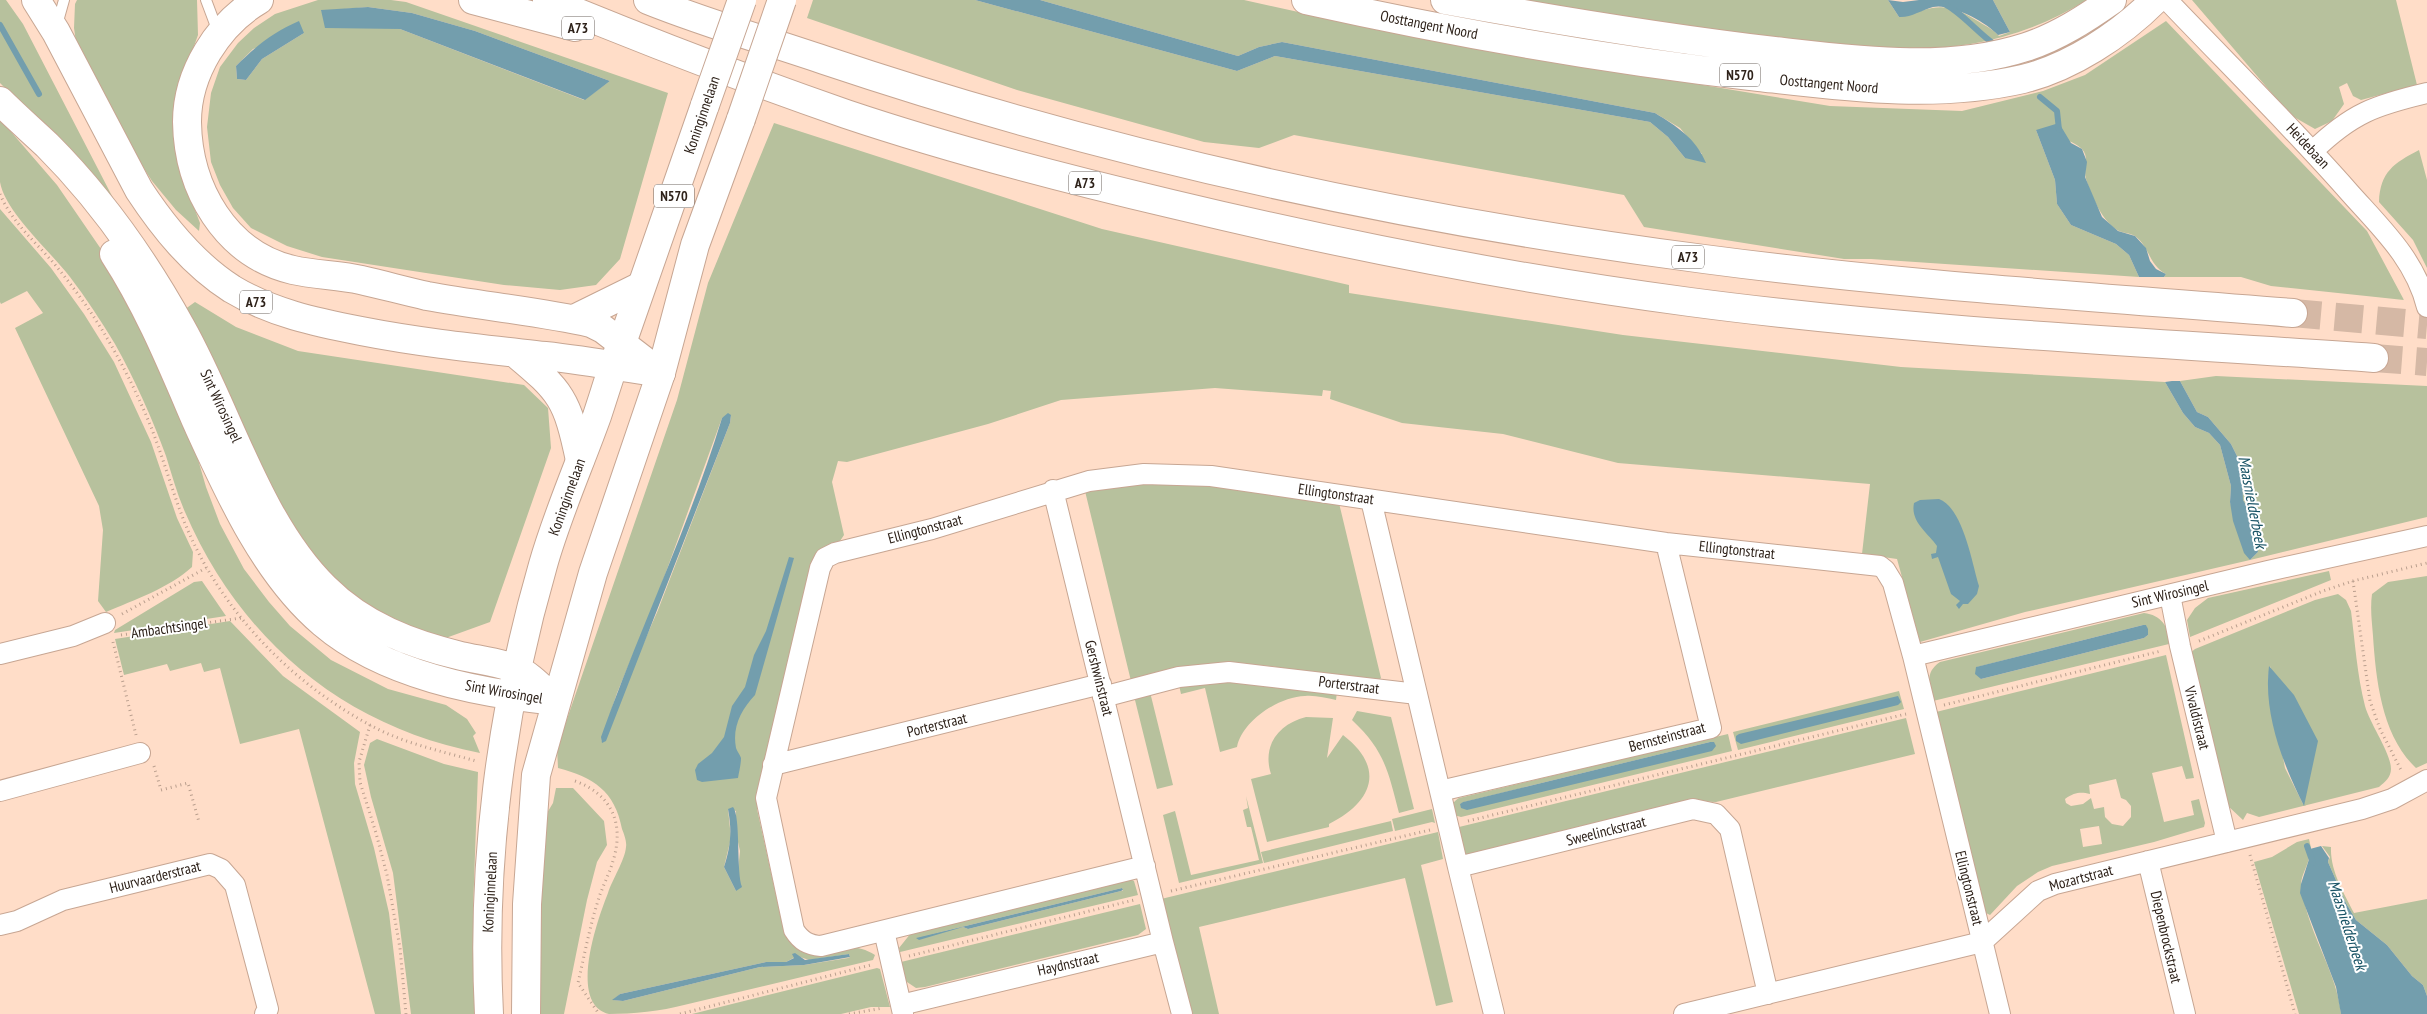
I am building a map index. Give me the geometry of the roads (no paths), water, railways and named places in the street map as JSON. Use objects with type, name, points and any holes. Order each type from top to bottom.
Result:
[{"type":"main road","name":"A73","points":[[36,0],[56,32],[151,208],[178,242],[217,278],[247,297],[306,320],[381,335],[515,353],[617,354]]},
{"type":"main road","points":[[259,0],[231,22],[219,35],[198,71],[192,88],[187,118],[188,146],[201,192],[217,218],[241,243],[263,258],[294,270],[354,279],[427,296],[574,320],[603,329],[617,354],[661,373]]},
{"type":"main road","name":"A73","points":[[473,0],[683,56]]},
{"type":"main road","name":"A73","points":[[547,0],[683,56],[850,115],[1040,172],[1268,227],[1497,272],[1690,302],[1815,316],[2374,358]]},
{"type":"main road","name":"A73","points":[[648,0],[874,77],[1044,128],[1234,175],[1380,207],[1563,239],[1707,260],[1930,283],[2293,313]]},
{"type":"main road","name":"Koninginnelaan","points":[[489,1014],[488,923],[494,822],[501,758],[517,669],[543,563],[742,0]]},
{"type":"main road","name":"N570","points":[[556,701],[593,573],[661,373],[695,245],[782,0]]},
{"type":"main road","name":"Oosttangent Noord","points":[[1306,0],[1442,28],[1627,60],[1818,84],[1906,90],[1948,90],[1986,86],[2025,78],[2059,66],[2114,34],[2155,0]]},
{"type":"main road","name":"Oosttangent Noord","points":[[1445,0],[1558,20],[1748,48],[1852,60],[1900,62],[1987,56],[2025,48],[2059,34],[2112,0]]},
{"type":"main road","name":"Sint Wirosingel","points":[[0,100],[46,144],[83,186],[120,232],[159,289],[202,365],[272,515],[296,554],[317,580],[356,614],[394,635],[421,645],[517,669],[556,701]]},
{"type":"main road","name":"Sint Wirosingel","points":[[22,123],[39,151],[95,225],[144,304],[174,367],[197,423],[239,508],[269,561],[298,598],[323,624],[375,656],[423,675],[512,696],[556,701]]},
{"type":"main road","points":[[574,320],[641,286]]},
{"type":"main road","points":[[515,353],[550,382],[559,394],[568,409],[580,460]]},
{"type":"main road","points":[[526,1014],[527,904],[536,775],[556,701]]},
{"type":"street","name":"Heidebaan","points":[[2167,0],[2313,151],[2395,241],[2411,265],[2422,288],[2427,306]]},
{"type":"street","points":[[2313,151],[2329,135],[2354,117],[2385,103],[2427,93]]},
{"type":"street","name":"Ellingtonstraat","points":[[884,931],[821,946],[805,942],[794,930],[767,808],[767,789],[820,568],[825,558],[835,553],[932,529],[1089,480],[1119,476],[1187,474],[1666,543],[1880,566],[1885,570],[1893,583],[1913,656],[2000,1014]]},
{"type":"street","name":"Gershwinstraat","points":[[1053,490],[1163,942]]},
{"type":"street","points":[[1370,500],[1494,1014]]},
{"type":"street","name":"Sint Wirosingel","points":[[1913,656],[2427,536]]},
{"type":"street","name":"Bernsteinstraat","points":[[1440,792],[1711,728],[1666,543]]},
{"type":"street","name":"Vivaldistraat","points":[[2170,595],[2180,646],[2236,840]]},
{"type":"street","points":[[0,654],[73,636],[105,622]]},
{"type":"street","name":"Porterstraat","points":[[773,765],[1102,691],[1179,677],[1229,672],[1417,694]]},
{"type":"street","points":[[0,791],[140,753]]},
{"type":"street","name":"Mozartstraat","points":[[1684,1014],[1721,1010],[1768,994],[1982,942],[2038,891],[2055,884],[2362,809],[2421,784]]},
{"type":"street","name":"Sweelinckstraat","points":[[1458,867],[1693,809],[1716,814],[1730,829],[1768,994]]},
{"type":"street","name":"Diepenbrockstraat","points":[[2148,861],[2184,1014]]},
{"type":"street","name":"Huurvaarderstraat","points":[[0,925],[17,921],[63,900],[210,864],[221,869],[235,885],[268,1009],[265,1014]]},
{"type":"street","points":[[902,1009],[884,931],[1145,866]]},
{"type":"street","points":[[1163,942],[1182,1014]]},
{"type":"street","name":"Haydnstraat","points":[[902,1009],[1163,942]]},
{"type":"lane","points":[[56,32],[64,0]]},
{"type":"lane","points":[[206,0],[219,35]]},
{"type":"water","points":[[975,0],[1040,0],[1238,56],[1259,47],[1282,42],[1655,113],[1685,134],[1697,146],[1706,163],[1685,158],[1668,137],[1650,122],[1275,56],[1237,71]]},
{"type":"water","points":[[1888,0],[1903,2],[1919,0],[1993,0],[2010,32],[1998,35],[1977,19],[1949,8],[1933,7],[1912,15],[1899,17]]},
{"type":"water","points":[[368,7],[412,13],[475,31],[610,81],[585,100],[400,29],[325,28],[321,10]]},
{"type":"water","points":[[299,21],[304,33],[262,59],[246,80],[237,79],[236,66],[243,59],[273,35]]},
{"type":"water","points":[[2059,123],[2071,143],[2082,149],[2087,162],[2085,177],[2102,217],[2118,231],[2135,236],[2146,248],[2150,261],[2156,269],[2166,274],[2164,277],[2139,277],[2129,255],[2116,244],[2071,225],[2057,204],[2055,180],[2036,130]]},
{"type":"water","points":[[2180,381],[2197,412],[2208,417],[2231,444],[2242,466],[2243,500],[2253,516],[2258,552],[2250,560],[2244,553],[2233,521],[2230,502],[2231,486],[2220,445],[2209,433],[2195,427],[2183,413],[2165,382]]},
{"type":"water","points":[[728,413],[731,415],[730,423],[606,741],[602,743],[601,737],[695,499],[722,418]]},
{"type":"water","points":[[1939,499],[1947,504],[1960,524],[1970,551],[1979,586],[1977,594],[1968,604],[1963,604],[1959,609],[1956,605],[1960,601],[1951,594],[1938,557],[1932,559],[1931,554],[1936,553],[1937,546],[1917,522],[1913,510],[1914,503],[1920,500]]},
{"type":"water","points":[[789,557],[794,558],[755,695],[742,713],[735,733],[736,748],[741,758],[738,778],[702,782],[697,780],[695,770],[698,764],[712,753],[724,737],[732,706],[745,687],[754,655],[766,631]]},
{"type":"water","points":[[2146,625],[2148,629],[2148,635],[2144,638],[1981,679],[1975,674],[1976,667]]},
{"type":"water","points":[[2269,666],[2294,695],[2318,741],[2304,806],[2276,738],[2269,702]]},
{"type":"water","points":[[1898,696],[1901,702],[1898,705],[1741,744],[1736,741],[1736,736],[1739,734]]},
{"type":"water","points":[[1714,742],[1716,746],[1712,751],[1467,810],[1461,808],[1460,804],[1463,802]]},
{"type":"water","points":[[733,807],[737,821],[739,869],[742,887],[736,891],[724,867],[730,838],[728,809]]},
{"type":"water","points":[[2321,846],[2329,858],[2328,862],[2346,903],[2356,920],[2387,945],[2412,976],[2423,985],[2427,996],[2427,1014],[2341,1014],[2336,987],[2300,893],[2311,853],[2310,849]]},
{"type":"water","points":[[1122,888],[1123,890],[1121,891],[968,929],[963,927],[919,940],[916,938]]},
{"type":"water","points":[[795,953],[805,960],[849,954],[850,957],[804,965],[760,967],[623,1001],[612,1000],[620,994],[766,962],[786,962],[794,958],[792,954]]},
{"type":"waterway","name":"Maasnielderbeek","points":[[1935,0],[1952,8],[1994,44]]},
{"type":"waterway","points":[[0,25],[39,94]]},
{"type":"waterway","name":"Maasnielderbeek","points":[[2040,97],[2057,111],[2059,130]]},
{"type":"waterway","name":"Maasnielderbeek","points":[[2307,846],[2313,863]]},
{"type":"tunnel","points":[[2293,313],[2427,325]]},
{"type":"tunnel","points":[[2374,358],[2427,362]]}]
